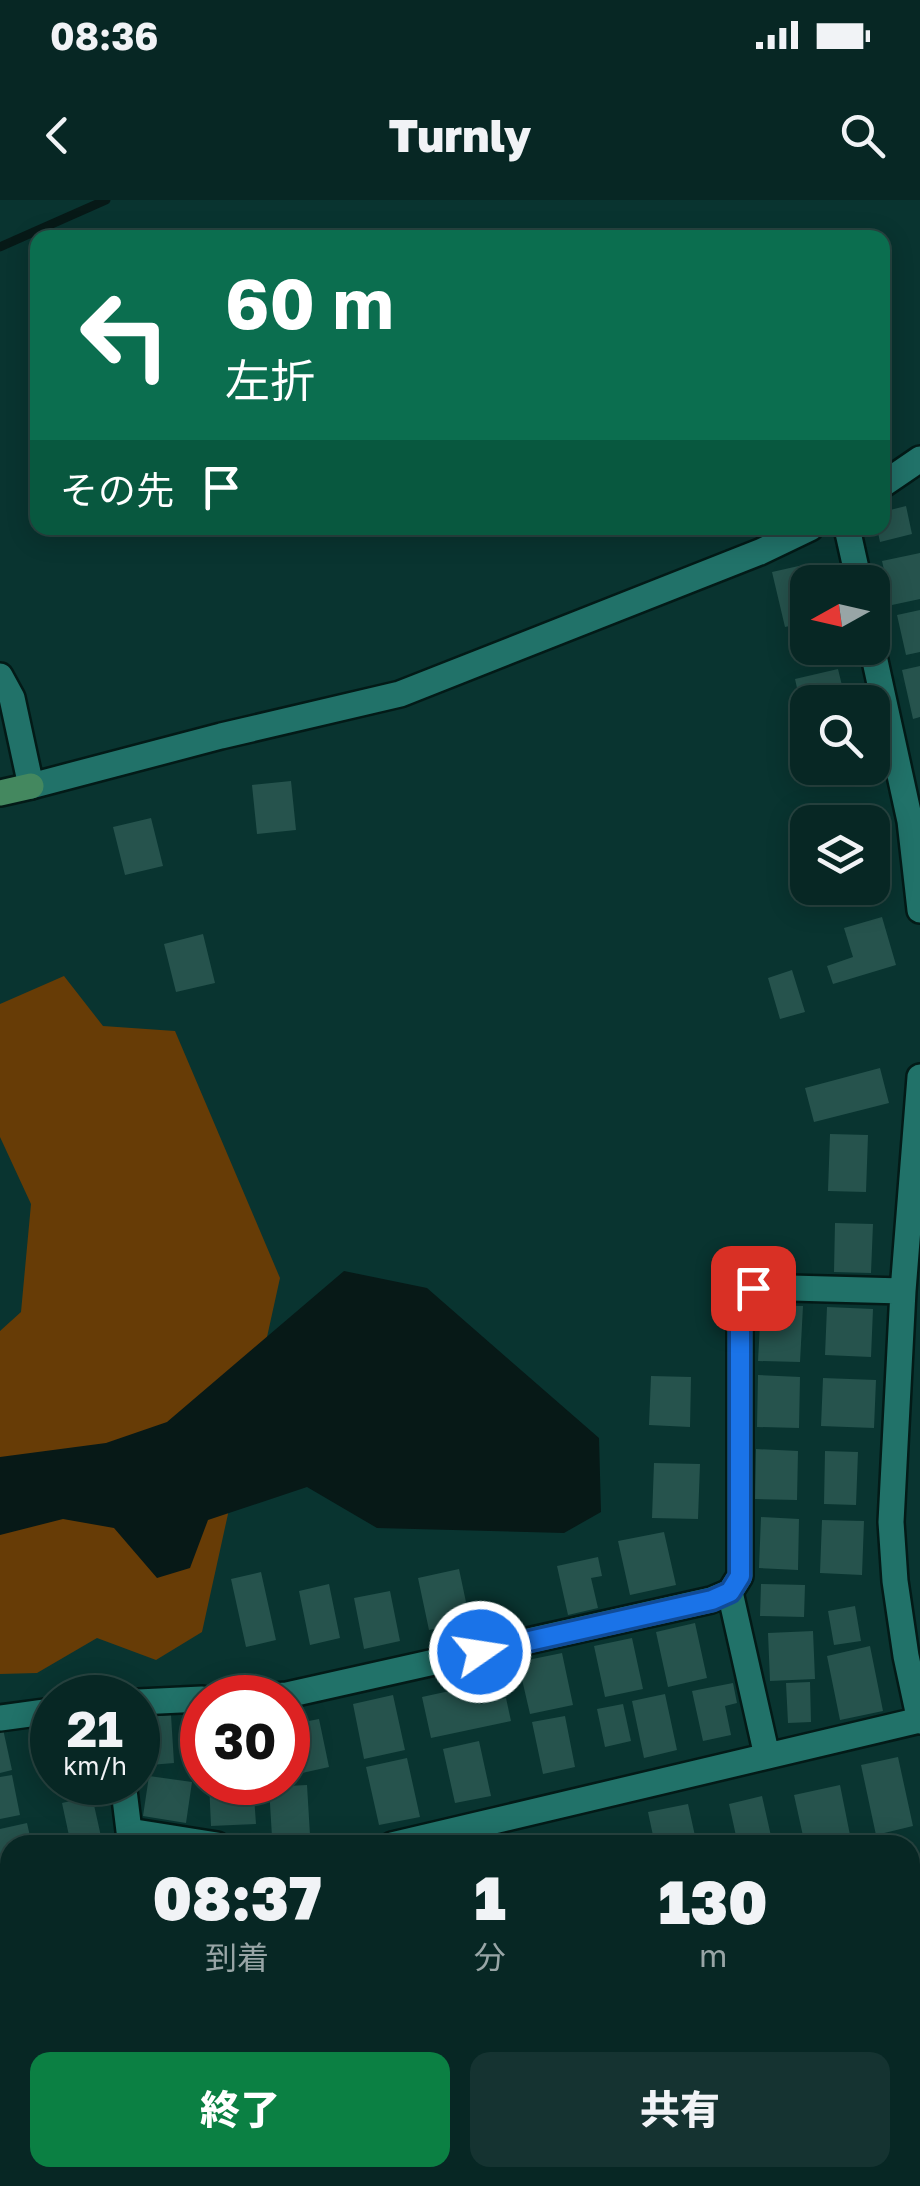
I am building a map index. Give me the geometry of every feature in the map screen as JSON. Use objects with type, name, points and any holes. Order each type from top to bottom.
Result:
[{"type":"street","points":[[890,480],[920,459]]},
{"type":"street","points":[[0,793],[400,694],[795,535]]},
{"type":"street","points":[[849,535],[856,565]]},
{"type":"street","points":[[876,665],[910,821],[920,910]]},
{"type":"street","points":[[0,676],[12,698],[31,786]]},
{"type":"street","points":[[434,1835],[920,1720],[913,1656],[895,1582],[892,1522],[903,1292],[920,1077]]},
{"type":"street","points":[[310,1690],[712,1600],[730,1592],[740,1576],[740,1294],[753,1288],[903,1292]]},
{"type":"street","points":[[730,1592],[767,1756]]},
{"type":"street","points":[[0,1718],[30,1714]]},
{"type":"street","points":[[126,1805],[130,1831],[155,1835]]},
{"type":"shaded area","points":[[64,976],[103,1026],[175,1031],[280,1278],[202,1632],[156,1660],[97,1638],[37,1673],[0,1674],[0,1331],[21,1312],[31,1204],[0,1137],[0,1004]]},
{"type":"shaded area","points":[[344,1271],[427,1288],[599,1438],[601,1512],[564,1533],[377,1528],[307,1487],[208,1520],[190,1568],[157,1578],[114,1528],[63,1519],[0,1535],[0,1457],[106,1443],[167,1422]]},
{"type":"building","points":[[906,506],[912,534],[880,542],[878,535],[890,535],[890,510]]},
{"type":"building","points":[[920,553],[920,599],[892,605],[890,565],[883,565],[882,561]]},
{"type":"building","points":[[790,568],[790,626],[785,627],[772,572]]},
{"type":"building","points":[[920,610],[920,652],[906,655],[897,615]]},
{"type":"building","points":[[920,666],[920,717],[913,719],[902,670]]},
{"type":"building","points":[[838,669],[842,685],[796,685],[795,679]]},
{"type":"building","points":[[291,781],[296,830],[257,834],[252,785]]},
{"type":"building","points":[[151,818],[163,866],[125,875],[113,827]]},
{"type":"building","points":[[882,917],[896,965],[833,984],[827,966],[853,957],[844,928]]},
{"type":"building","points":[[203,934],[215,983],[176,992],[164,944]]},
{"type":"building","points":[[792,970],[805,1012],[780,1019],[768,978]]},
{"type":"building","points":[[880,1068],[889,1103],[814,1122],[805,1088]]},
{"type":"building","points":[[830,1134],[868,1135],[866,1192],[828,1191]]},
{"type":"building","points":[[835,1223],[873,1224],[871,1273],[834,1272]]},
{"type":"building","points":[[761,1305],[803,1306],[800,1362],[758,1361]]},
{"type":"building","points":[[827,1307],[873,1309],[871,1357],[825,1355]]},
{"type":"building","points":[[758,1375],[800,1377],[799,1428],[757,1427]]},
{"type":"building","points":[[651,1376],[691,1377],[690,1427],[649,1425]]},
{"type":"building","points":[[823,1378],[876,1380],[874,1428],[821,1426]]},
{"type":"building","points":[[756,1449],[798,1451],[797,1500],[755,1499]]},
{"type":"building","points":[[825,1451],[858,1452],[856,1505],[824,1504]]},
{"type":"building","points":[[654,1463],[700,1464],[698,1519],[652,1518]]},
{"type":"building","points":[[761,1517],[799,1519],[798,1570],[759,1568]]},
{"type":"building","points":[[822,1520],[864,1521],[862,1575],[820,1573]]},
{"type":"building","points":[[664,1532],[676,1585],[630,1595],[618,1541]]},
{"type":"building","points":[[598,1557],[602,1576],[591,1578],[598,1608],[568,1615],[557,1566]]},
{"type":"building","points":[[459,1569],[470,1621],[429,1630],[418,1578]]},
{"type":"building","points":[[261,1572],[276,1640],[246,1647],[231,1579]]},
{"type":"building","points":[[329,1584],[340,1638],[310,1645],[299,1591]]},
{"type":"building","points":[[761,1584],[805,1585],[804,1617],[760,1616]]},
{"type":"building","points":[[390,1591],[400,1641],[364,1649],[354,1598]]},
{"type":"building","points":[[855,1606],[861,1641],[834,1645],[828,1611]]},
{"type":"building","points":[[695,1623],[707,1678],[668,1687],[656,1632]]},
{"type":"building","points":[[813,1631],[815,1679],[770,1681],[768,1633]]},
{"type":"building","points":[[632,1638],[643,1689],[605,1697],[594,1646]]},
{"type":"building","points":[[870,1646],[883,1711],[840,1720],[827,1656]]},
{"type":"building","points":[[562,1653],[573,1705],[530,1714],[518,1662]]},
{"type":"building","points":[[810,1682],[811,1722],[788,1723],[786,1683]]},
{"type":"building","points":[[733,1683],[737,1703],[725,1706],[731,1735],[703,1741],[692,1691]]},
{"type":"building","points":[[477,1685],[480,1704],[506,1698],[511,1721],[431,1738],[422,1697]]},
{"type":"building","points":[[665,1694],[677,1750],[644,1758],[632,1701]]},
{"type":"building","points":[[393,1695],[405,1750],[364,1759],[353,1704]]},
{"type":"building","points":[[623,1704],[631,1741],[605,1747],[597,1709]]},
{"type":"building","points":[[171,1715],[174,1763],[160,1764],[160,1716]]},
{"type":"building","points":[[565,1716],[575,1767],[543,1774],[532,1722]]},
{"type":"building","points":[[319,1719],[329,1767],[310,1771],[310,1721]]},
{"type":"building","points":[[0,1729],[12,1770],[0,1773]]},
{"type":"building","points":[[479,1741],[491,1796],[455,1803],[443,1749]]},
{"type":"building","points":[[898,1757],[913,1826],[876,1835],[861,1765]]},
{"type":"building","points":[[407,1758],[420,1817],[379,1825],[366,1767]]},
{"type":"building","points":[[12,1775],[20,1815],[0,1819],[0,1777]]},
{"type":"building","points":[[160,1778],[180,1780],[180,1805],[189,1805],[186,1823],[143,1816],[145,1805],[160,1805]]},
{"type":"building","points":[[840,1785],[850,1835],[803,1835],[794,1795]]},
{"type":"building","points":[[762,1796],[771,1835],[736,1835],[729,1804]]},
{"type":"building","points":[[688,1804],[695,1835],[653,1835],[648,1812]]},
{"type":"building","points":[[62,1805],[94,1805],[101,1835],[69,1835]]},
{"type":"building","points":[[210,1805],[255,1805],[256,1824],[211,1826]]},
{"type":"building","points":[[270,1805],[308,1805],[310,1835],[272,1835]]},
{"type":"building","points":[[27,1823],[30,1835],[0,1835],[0,1829]]},
{"type":"waterway","points":[[38,230],[106,200]]},
{"type":"waterway","points":[[0,247],[30,234]]},
{"type":"route","points":[[480,1652],[712,1600],[730,1592],[740,1576],[740,1294],[753,1288]]}]
